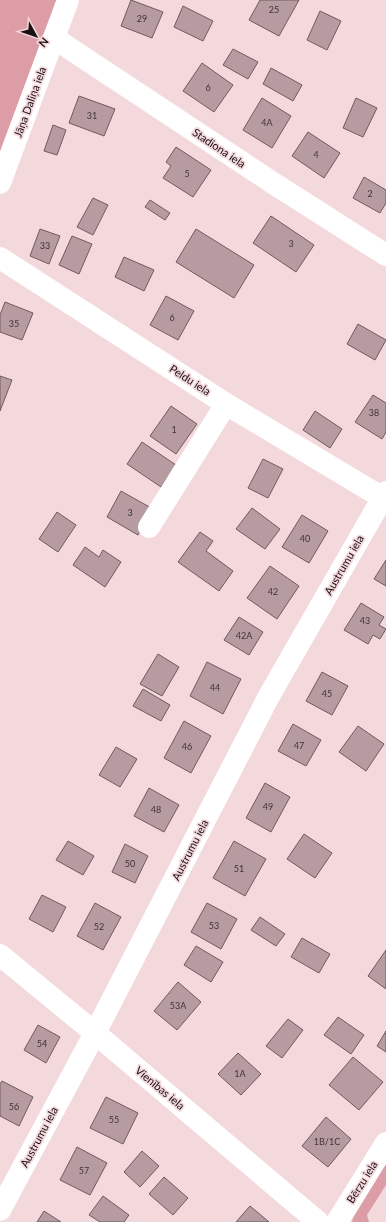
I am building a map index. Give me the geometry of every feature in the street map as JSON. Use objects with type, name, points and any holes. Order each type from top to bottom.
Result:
[{"type":"street","name":"Jāņa Daliņa iela","points":[[0,182],[68,0]]},
{"type":"street","name":"Stadiona iela","points":[[54,38],[273,183],[386,255]]},
{"type":"street","name":"Peldu iela","points":[[0,258],[226,404],[384,495]]},
{"type":"street","points":[[149,527],[226,404]]},
{"type":"street","name":"Austrumu iela","points":[[0,1210],[95,1033],[269,696],[384,495]]},
{"type":"street","name":"Vienības iela","points":[[0,955],[95,1033],[318,1222]]},
{"type":"street","name":"Bērzu iela","points":[[337,1222],[386,1143]]},
{"type":"shaded area","points":[[0,0],[57,0],[0,183]]},
{"type":"shaded area","points":[[386,1164],[386,1185],[367,1215],[369,1222],[352,1222],[353,1218]]},
{"type":"building","points":[[131,0],[163,12],[152,38],[121,26]]},
{"type":"building","points":[[260,0],[299,0],[279,36],[249,20]]},
{"type":"building","points":[[183,6],[213,21],[203,41],[174,27]]},
{"type":"building","points":[[320,11],[341,21],[327,50],[307,40]]},
{"type":"building","points":[[233,49],[258,62],[248,79],[223,65]]},
{"type":"building","points":[[202,63],[233,85],[214,112],[183,91]]},
{"type":"building","points":[[271,68],[302,85],[293,101],[263,84]]},
{"type":"building","points":[[79,96],[115,109],[104,136],[69,123]]},
{"type":"building","points":[[262,98],[291,116],[272,148],[243,130]]},
{"type":"building","points":[[356,98],[377,108],[363,137],[343,128]]},
{"type":"building","points":[[53,125],[66,130],[57,155],[44,151]]},
{"type":"building","points":[[308,132],[340,153],[324,178],[292,156]]},
{"type":"building","points":[[176,147],[211,170],[193,197],[163,178],[171,166],[166,162]]},
{"type":"building","points":[[364,177],[386,190],[386,203],[380,213],[353,198]]},
{"type":"building","points":[[93,198],[108,205],[93,235],[77,227]]},
{"type":"building","points":[[150,200],[170,213],[165,220],[145,207]]},
{"type":"building","points":[[271,216],[314,245],[296,272],[253,243]]},
{"type":"building","points":[[40,229],[60,236],[49,264],[30,256]]},
{"type":"building","points":[[196,229],[254,265],[234,298],[176,262]]},
{"type":"building","points":[[72,236],[92,244],[79,274],[59,265]]},
{"type":"building","points":[[124,257],[154,270],[144,291],[115,277]]},
{"type":"building","points":[[166,296],[194,311],[178,340],[150,325]]},
{"type":"building","points":[[5,302],[33,313],[22,340],[0,332],[0,315]]},
{"type":"building","points":[[358,324],[386,340],[375,360],[347,344]]},
{"type":"building","points":[[0,376],[12,380],[0,411]]},
{"type":"building","points":[[373,395],[386,403],[386,432],[382,439],[355,422]]},
{"type":"building","points":[[171,406],[197,424],[176,454],[150,436]]},
{"type":"building","points":[[315,411],[342,429],[330,448],[303,430]]},
{"type":"building","points":[[142,442],[176,465],[161,487],[127,464]]},
{"type":"building","points":[[263,459],[283,469],[268,498],[248,488]]},
{"type":"building","points":[[121,491],[153,509],[138,535],[107,517]]},
{"type":"building","points":[[252,508],[280,529],[265,549],[236,529]]},
{"type":"building","points":[[57,512],[76,525],[58,552],[39,539]]},
{"type":"building","points":[[302,515],[328,531],[309,563],[282,547]]},
{"type":"building","points":[[200,532],[213,541],[206,551],[233,571],[219,591],[178,562]]},
{"type":"building","points":[[85,547],[99,557],[103,550],[121,562],[105,587],[73,565]]},
{"type":"building","points":[[386,560],[386,586],[374,579]]},
{"type":"building","points":[[270,566],[299,586],[277,619],[247,598]]},
{"type":"building","points":[[361,603],[384,617],[379,625],[386,629],[380,639],[373,635],[368,644],[344,630]]},
{"type":"building","points":[[239,617],[263,632],[249,655],[224,640]]},
{"type":"building","points":[[158,654],[179,667],[162,696],[140,684]]},
{"type":"building","points":[[207,662],[241,679],[223,714],[190,696]]},
{"type":"building","points":[[322,672],[348,686],[332,715],[306,701]]},
{"type":"building","points":[[143,689],[170,705],[161,721],[133,706]]},
{"type":"building","points":[[184,721],[211,736],[191,773],[164,758]]},
{"type":"building","points":[[293,724],[321,740],[306,766],[278,751]]},
{"type":"building","points":[[358,726],[384,744],[366,771],[339,752]]},
{"type":"building","points":[[116,747],[137,759],[120,787],[99,775]]},
{"type":"building","points":[[265,783],[290,797],[271,832],[246,818]]},
{"type":"building","points":[[149,788],[179,805],[164,832],[134,816]]},
{"type":"building","points":[[304,834],[332,853],[315,878],[287,859]]},
{"type":"building","points":[[68,841],[94,856],[83,875],[56,860]]},
{"type":"building","points":[[234,841],[266,859],[245,896],[213,878]]},
{"type":"building","points":[[125,844],[148,856],[135,883],[112,872]]},
{"type":"building","points":[[42,895],[66,907],[53,932],[29,919]]},
{"type":"building","points":[[95,903],[121,917],[103,950],[77,936]]},
{"type":"building","points":[[207,903],[237,919],[221,949],[191,932]]},
{"type":"building","points":[[260,917],[285,934],[276,946],[251,930]]},
{"type":"building","points":[[302,938],[330,954],[319,973],[291,957]]},
{"type":"building","points":[[196,946],[223,962],[211,982],[184,965]]},
{"type":"building","points":[[386,950],[386,989],[368,976]]},
{"type":"building","points":[[178,982],[201,1002],[177,1030],[154,1011]]},
{"type":"building","points":[[338,1017],[364,1035],[351,1054],[324,1035]]},
{"type":"building","points":[[288,1019],[303,1030],[282,1058],[266,1046]]},
{"type":"building","points":[[38,1025],[60,1037],[46,1063],[24,1050]]},
{"type":"building","points":[[386,1031],[386,1052],[377,1046]]},
{"type":"building","points":[[238,1053],[261,1074],[241,1095],[218,1074]]},
{"type":"building","points":[[353,1057],[383,1082],[359,1110],[329,1085]]},
{"type":"building","points":[[2,1081],[33,1097],[19,1126],[0,1116],[0,1084]]},
{"type":"building","points":[[106,1097],[138,1113],[123,1144],[90,1128]]},
{"type":"building","points":[[326,1117],[351,1139],[328,1167],[302,1146]]},
{"type":"building","points":[[77,1147],[107,1163],[90,1195],[60,1180]]},
{"type":"building","points":[[142,1151],[159,1166],[140,1187],[124,1172]]},
{"type":"building","points":[[164,1177],[188,1198],[173,1215],[149,1194]]},
{"type":"building","points":[[103,1196],[129,1215],[124,1222],[100,1222],[89,1215]]},
{"type":"building","points":[[250,1206],[269,1222],[236,1222]]},
{"type":"building","points":[[44,1211],[61,1222],[37,1222]]}]
